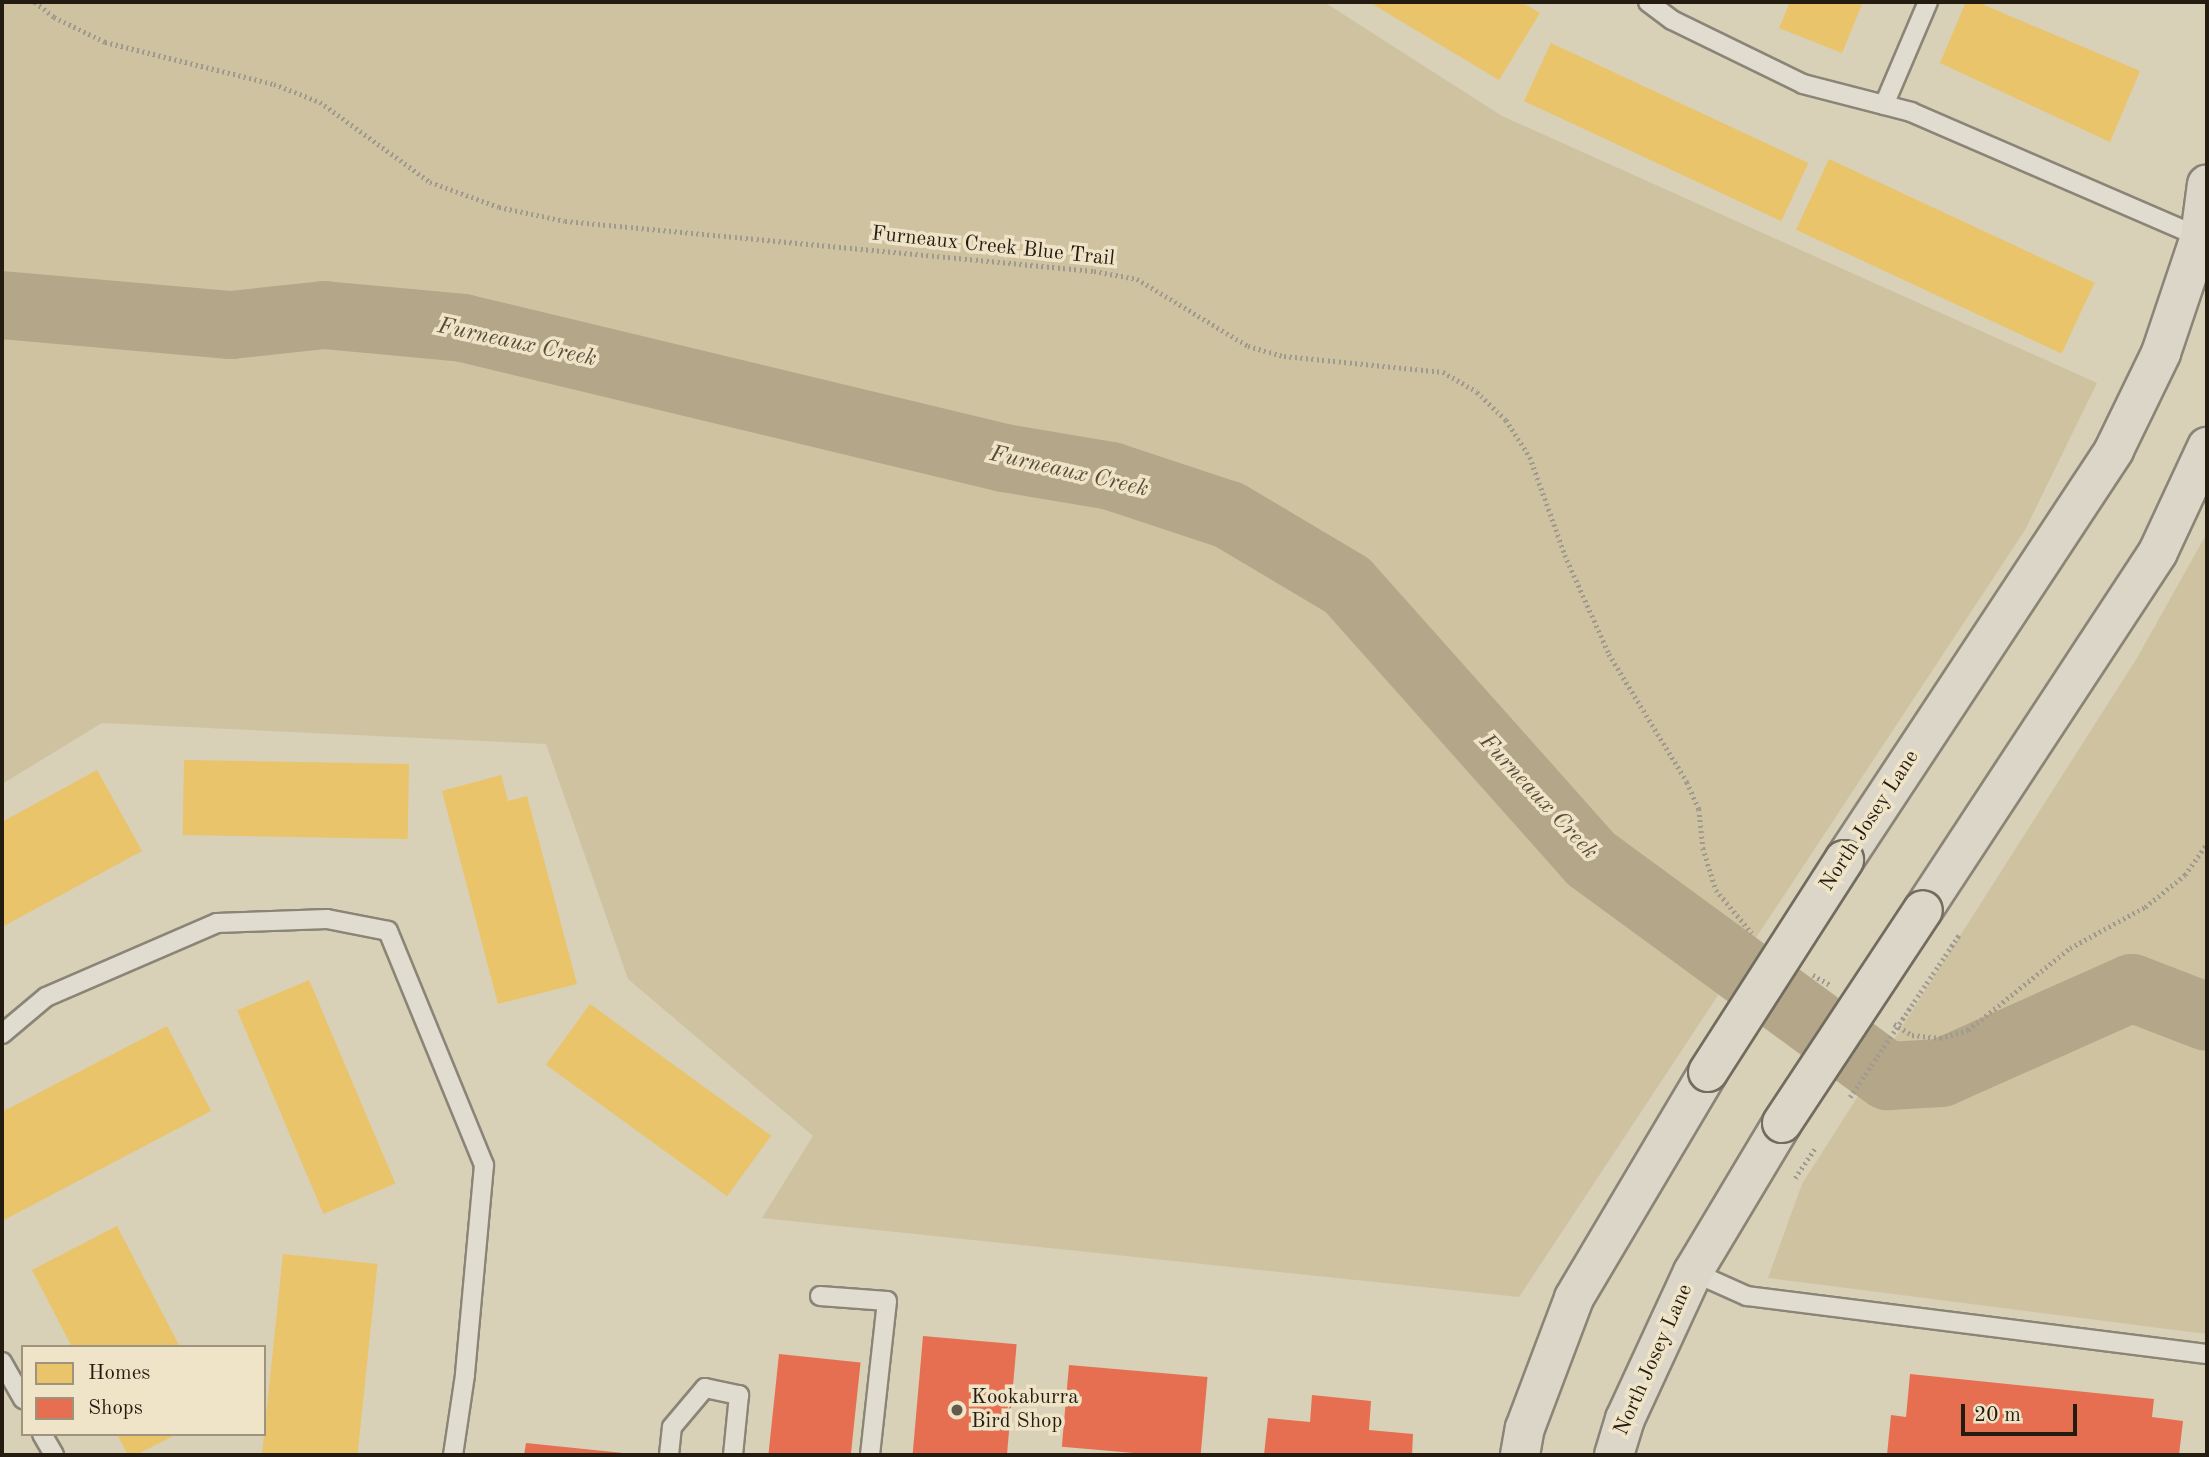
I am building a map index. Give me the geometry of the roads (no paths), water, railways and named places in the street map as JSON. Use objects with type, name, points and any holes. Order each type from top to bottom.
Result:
[{"type":"main road","name":"North Josey Lane","points":[[1520,1455],[1525,1428],[1574,1298],[1707,1072],[1843,860],[2114,450],[2161,353],[2204,237],[2207,184]]},
{"type":"main road","name":"North Josey Lane","points":[[1614,1455],[1625,1419],[1693,1272],[1782,1123],[2158,552],[2207,447]]},
{"type":"lane","points":[[1648,2],[1672,20],[1803,84],[1911,112],[2204,237]]},
{"type":"lane","points":[[1884,105],[1928,2]]},
{"type":"lane","points":[[2,1034],[46,996],[217,923],[327,919],[388,931],[484,1165],[466,1375],[453,1455]]},
{"type":"lane","points":[[1693,1272],[1747,1296],[2207,1354]]},
{"type":"lane","points":[[820,1296],[887,1301],[870,1455]]},
{"type":"lane","points":[[2,1362],[21,1395]]},
{"type":"lane","points":[[669,1455],[671,1427],[705,1388],[739,1395],[733,1455]]},
{"type":"lane","points":[[43,1436],[54,1455]]},
{"type":"waterway","name":"Furneaux Creek","points":[[2,305],[231,325],[324,315],[463,328],[1004,458],[1111,476],[1229,515],[1347,585],[1591,859],[1888,1076],[1941,1073],[2132,988],[2207,1017]]},
{"type":"place","name":"Kookaburra Bird Shop","points":[[957,1410]]}]
